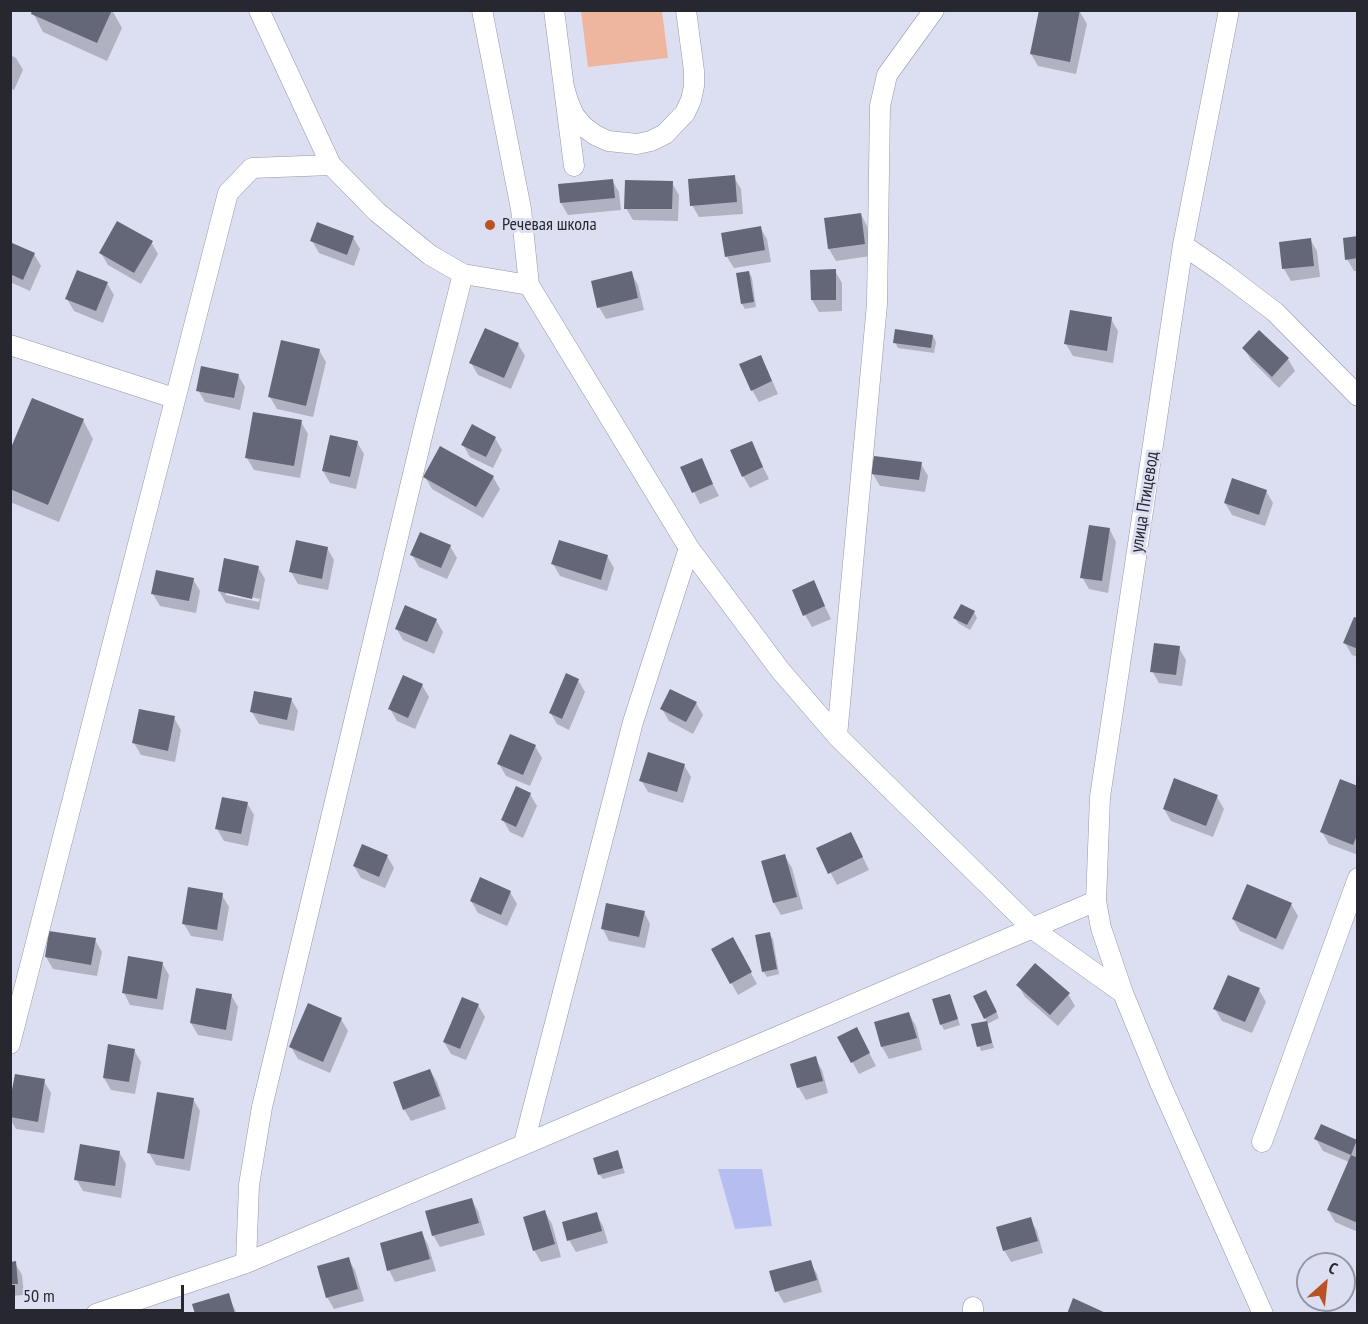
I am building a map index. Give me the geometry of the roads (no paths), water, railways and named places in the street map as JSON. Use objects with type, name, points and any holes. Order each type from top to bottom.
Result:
[{"type":"street","points":[[259,10],[331,165],[377,212],[430,255],[463,274],[529,285]]},
{"type":"street","points":[[482,10],[521,209],[529,285],[689,548],[780,670],[837,736],[1033,929],[1123,993]]},
{"type":"street","points":[[554,10],[574,166]]},
{"type":"street","points":[[564,87],[574,115],[584,126],[608,141],[637,144],[651,141],[665,134],[685,113],[694,86],[686,10]]},
{"type":"street","points":[[837,736],[877,304],[880,106],[887,75],[934,10]]},
{"type":"street","name":"улица Птицевод","points":[[1229,10],[1183,245],[1100,797],[1096,900],[1101,928],[1123,993],[1160,1083],[1263,1314]]},
{"type":"street","points":[[10,1044],[228,193],[252,168],[331,165]]},
{"type":"street","points":[[1183,245],[1275,312],[1358,396]]},
{"type":"street","points":[[246,1263],[249,1185],[262,1107],[463,274]]},
{"type":"street","points":[[10,345],[174,398]]},
{"type":"street","points":[[524,1143],[633,722],[689,548]]},
{"type":"street","points":[[1262,1142],[1358,878]]},
{"type":"street","points":[[96,1314],[246,1263],[524,1143],[1033,929],[1096,900]]},
{"type":"water","points":[[718,1169],[762,1169],[772,1226],[735,1229]]},
{"type":"place","name":"Речевая школа","points":[[490,225]]}]
